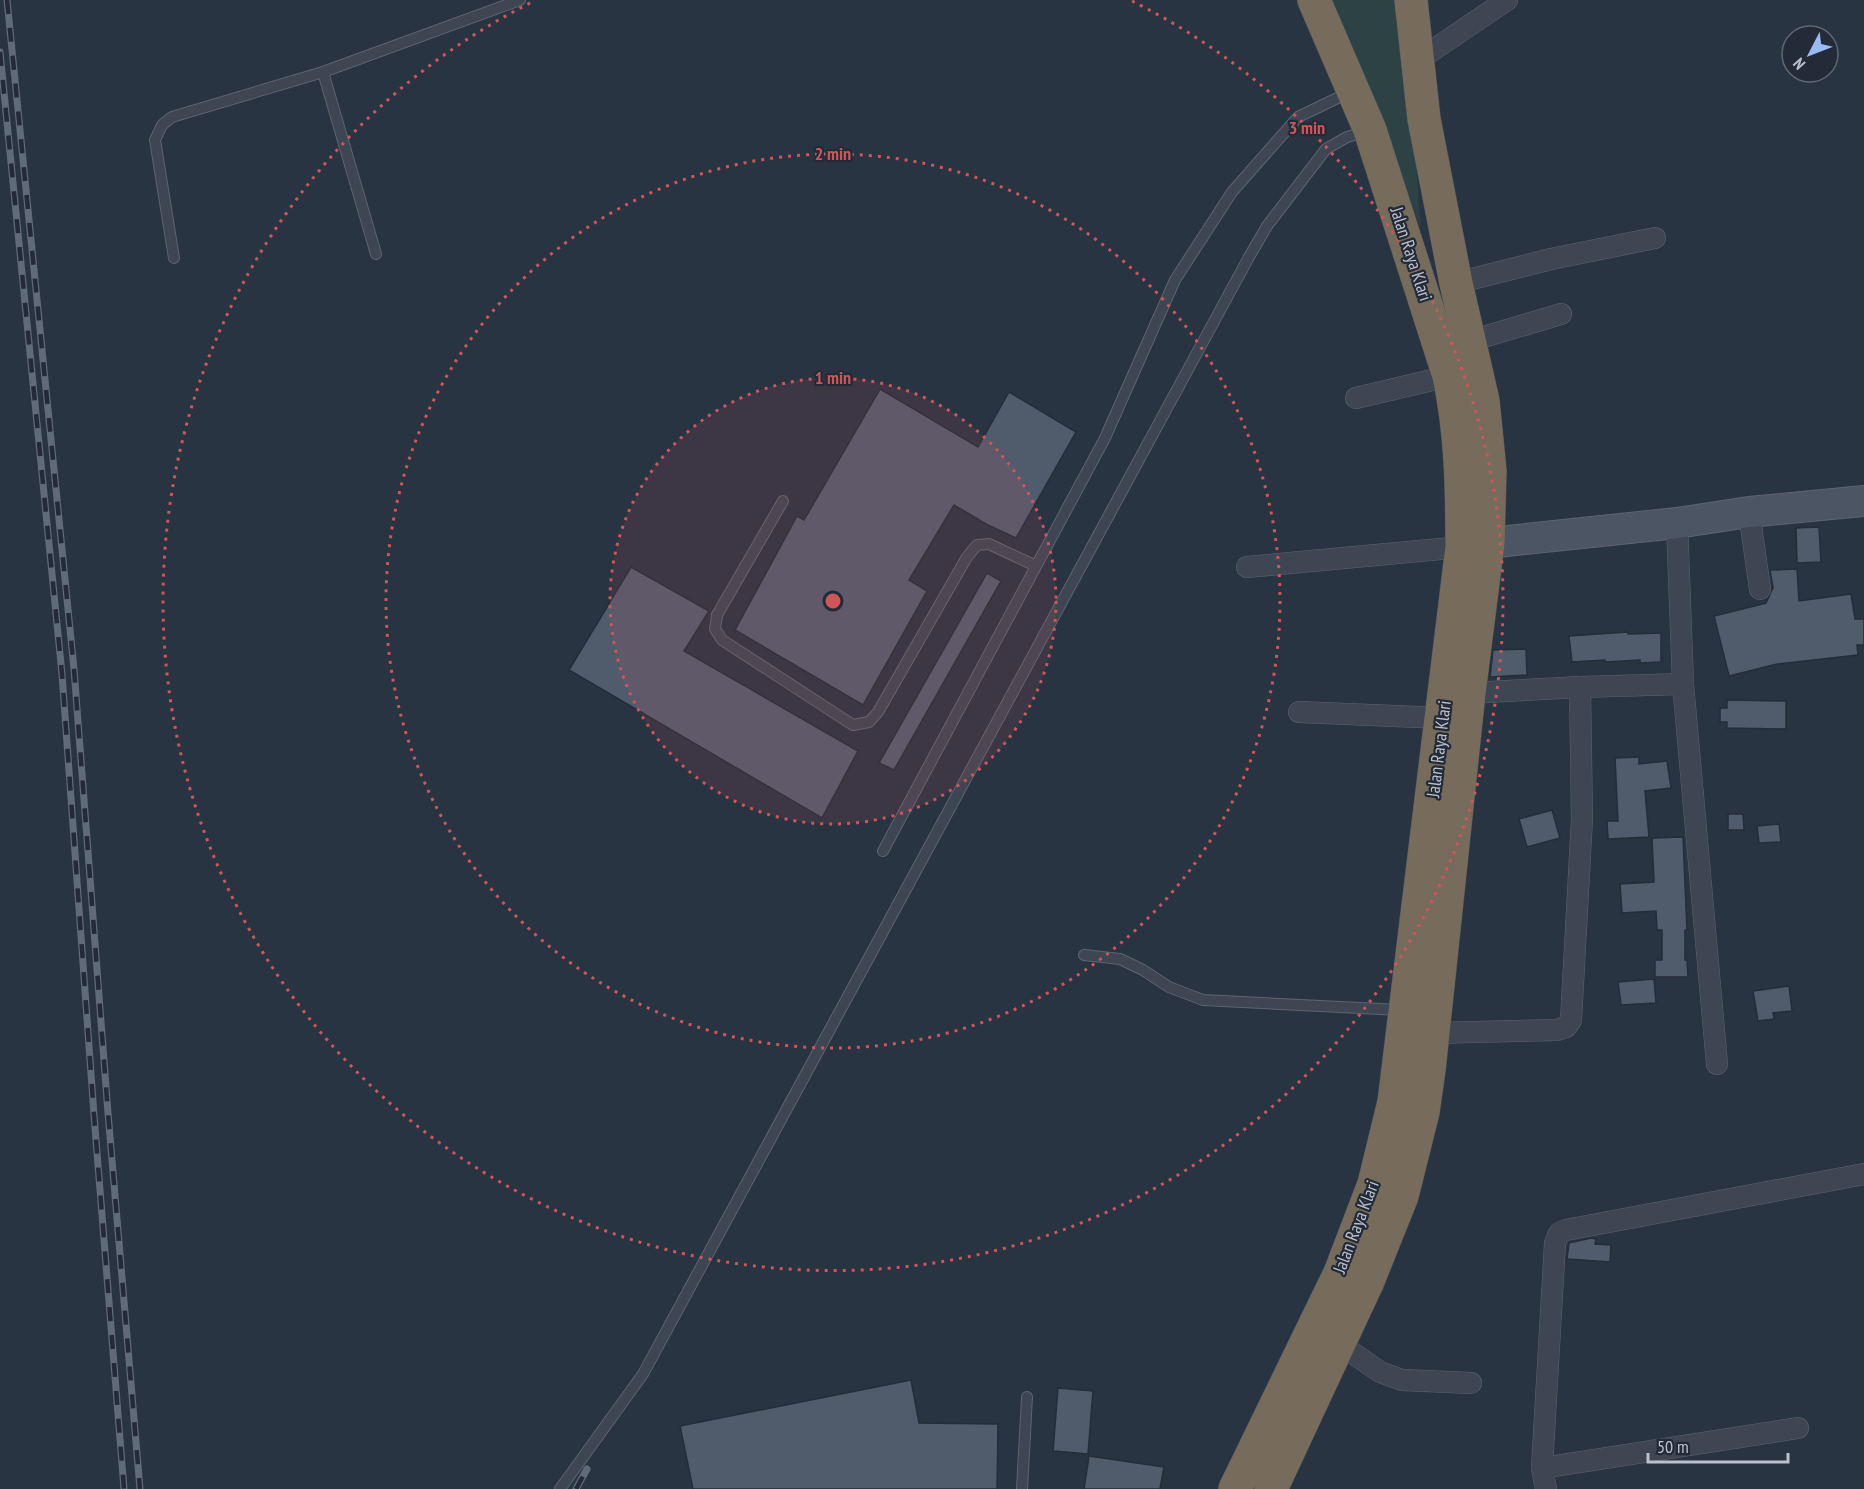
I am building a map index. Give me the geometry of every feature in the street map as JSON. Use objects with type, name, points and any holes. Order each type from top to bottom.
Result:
[{"type":"highway","name":"Jalan Raya Klari","points":[[1235,1489],[1340,1273],[1374,1184],[1394,1102],[1442,718],[1490,471],[1483,401],[1455,284],[1424,119],[1411,0]]},
{"type":"highway","name":"Jalan Raya Klari","points":[[1271,1489],[1368,1281],[1402,1196],[1423,1112],[1469,693],[1475,545],[1462,474],[1457,411],[1449,376],[1370,130],[1316,3]]},
{"type":"street","points":[[1417,61],[1507,0]]},
{"type":"street","points":[[1455,284],[1551,259],[1655,238]]},
{"type":"street","points":[[1470,341],[1561,314]]},
{"type":"street","points":[[1356,398],[1449,376]]},
{"type":"street","points":[[1247,567],[1475,545],[1677,523],[1749,512],[1864,501]]},
{"type":"street","points":[[1749,512],[1760,588]]},
{"type":"street","points":[[1677,523],[1683,684],[1717,1064]]},
{"type":"street","points":[[1469,693],[1683,684]]},
{"type":"street","points":[[1433,1033],[1557,1030],[1566,1027],[1571,1020],[1582,819],[1580,687]]},
{"type":"street","points":[[1299,712],[1442,718]]},
{"type":"street","points":[[1546,1489],[1542,1468],[1555,1243],[1559,1233],[1864,1174]]},
{"type":"street","points":[[1338,1343],[1380,1372],[1402,1380],[1471,1383]]},
{"type":"street","points":[[1542,1468],[1798,1428]]},
{"type":"lane","points":[[174,258],[155,140],[162,125],[172,117],[323,72],[520,0]]},
{"type":"lane","points":[[323,72],[376,254]]},
{"type":"lane","points":[[883,851],[1105,438],[1175,280],[1232,192],[1298,117],[1353,91]]},
{"type":"lane","points":[[560,1489],[643,1374],[1267,226],[1326,149],[1347,137],[1370,130]]},
{"type":"lane","points":[[783,501],[717,615],[715,629],[722,640],[854,725],[868,722],[878,712],[967,557],[977,545],[989,544],[1036,566]]},
{"type":"lane","points":[[1084,955],[1120,959],[1143,970],[1169,987],[1203,1000],[1406,1011]]},
{"type":"lane","points":[[1022,1489],[1028,1397]]},
{"type":"green space","points":[[1331,0],[1398,0],[1408,62],[1421,229]]},
{"type":"building","points":[[880,389],[978,447],[1009,392],[1076,432],[1016,538],[954,505],[909,580],[927,591],[863,705],[735,630],[797,516],[804,520]]},
{"type":"building","points":[[1819,527],[1821,562],[1797,563],[1796,528]]},
{"type":"building","points":[[631,567],[709,611],[684,651],[858,751],[822,818],[569,670]]},
{"type":"building","points":[[1797,569],[1799,601],[1851,594],[1855,619],[1864,619],[1864,645],[1857,645],[1858,655],[1777,664],[1729,676],[1714,616],[1766,603],[1773,588],[1770,570]]},
{"type":"building","points":[[987,573],[1001,581],[894,770],[879,763]]},
{"type":"building","points":[[1628,632],[1628,634],[1661,633],[1661,662],[1640,663],[1640,660],[1605,662],[1605,660],[1572,662],[1569,636]]},
{"type":"building","points":[[1526,649],[1527,675],[1490,677],[1493,650]]},
{"type":"building","points":[[1727,700],[1786,701],[1786,729],[1727,728],[1727,722],[1720,722],[1720,708],[1727,708]]},
{"type":"building","points":[[1639,757],[1639,764],[1667,761],[1671,788],[1645,791],[1649,837],[1608,839],[1607,821],[1618,821],[1615,758]]},
{"type":"building","points":[[1552,810],[1560,838],[1527,847],[1519,819]]},
{"type":"building","points":[[1728,814],[1743,814],[1744,830],[1728,830]]},
{"type":"building","points":[[1779,824],[1781,842],[1759,843],[1757,826]]},
{"type":"building","points":[[1683,837],[1687,930],[1685,930],[1685,960],[1687,960],[1688,977],[1655,977],[1655,960],[1662,960],[1662,930],[1657,930],[1656,911],[1622,913],[1620,884],[1654,882],[1652,838]]},
{"type":"building","points":[[1654,979],[1656,1003],[1621,1005],[1618,982]]},
{"type":"building","points":[[1789,986],[1792,1011],[1773,1013],[1774,1019],[1758,1021],[1753,991]]},
{"type":"building","points":[[1596,1239],[1595,1244],[1611,1245],[1610,1262],[1567,1259],[1569,1243]]},
{"type":"building","points":[[911,1380],[919,1423],[998,1424],[997,1489],[693,1489],[680,1426]]},
{"type":"building","points":[[1058,1388],[1093,1391],[1088,1454],[1053,1451]]},
{"type":"building","points":[[1089,1456],[1164,1467],[1160,1489],[1084,1489]]},
{"type":"railway","points":[[7,0],[74,669],[140,1489]]},
{"type":"railway","points":[[0,52],[62,674],[124,1489]]},
{"type":"railway","points":[[576,1489],[587,1469]]}]
